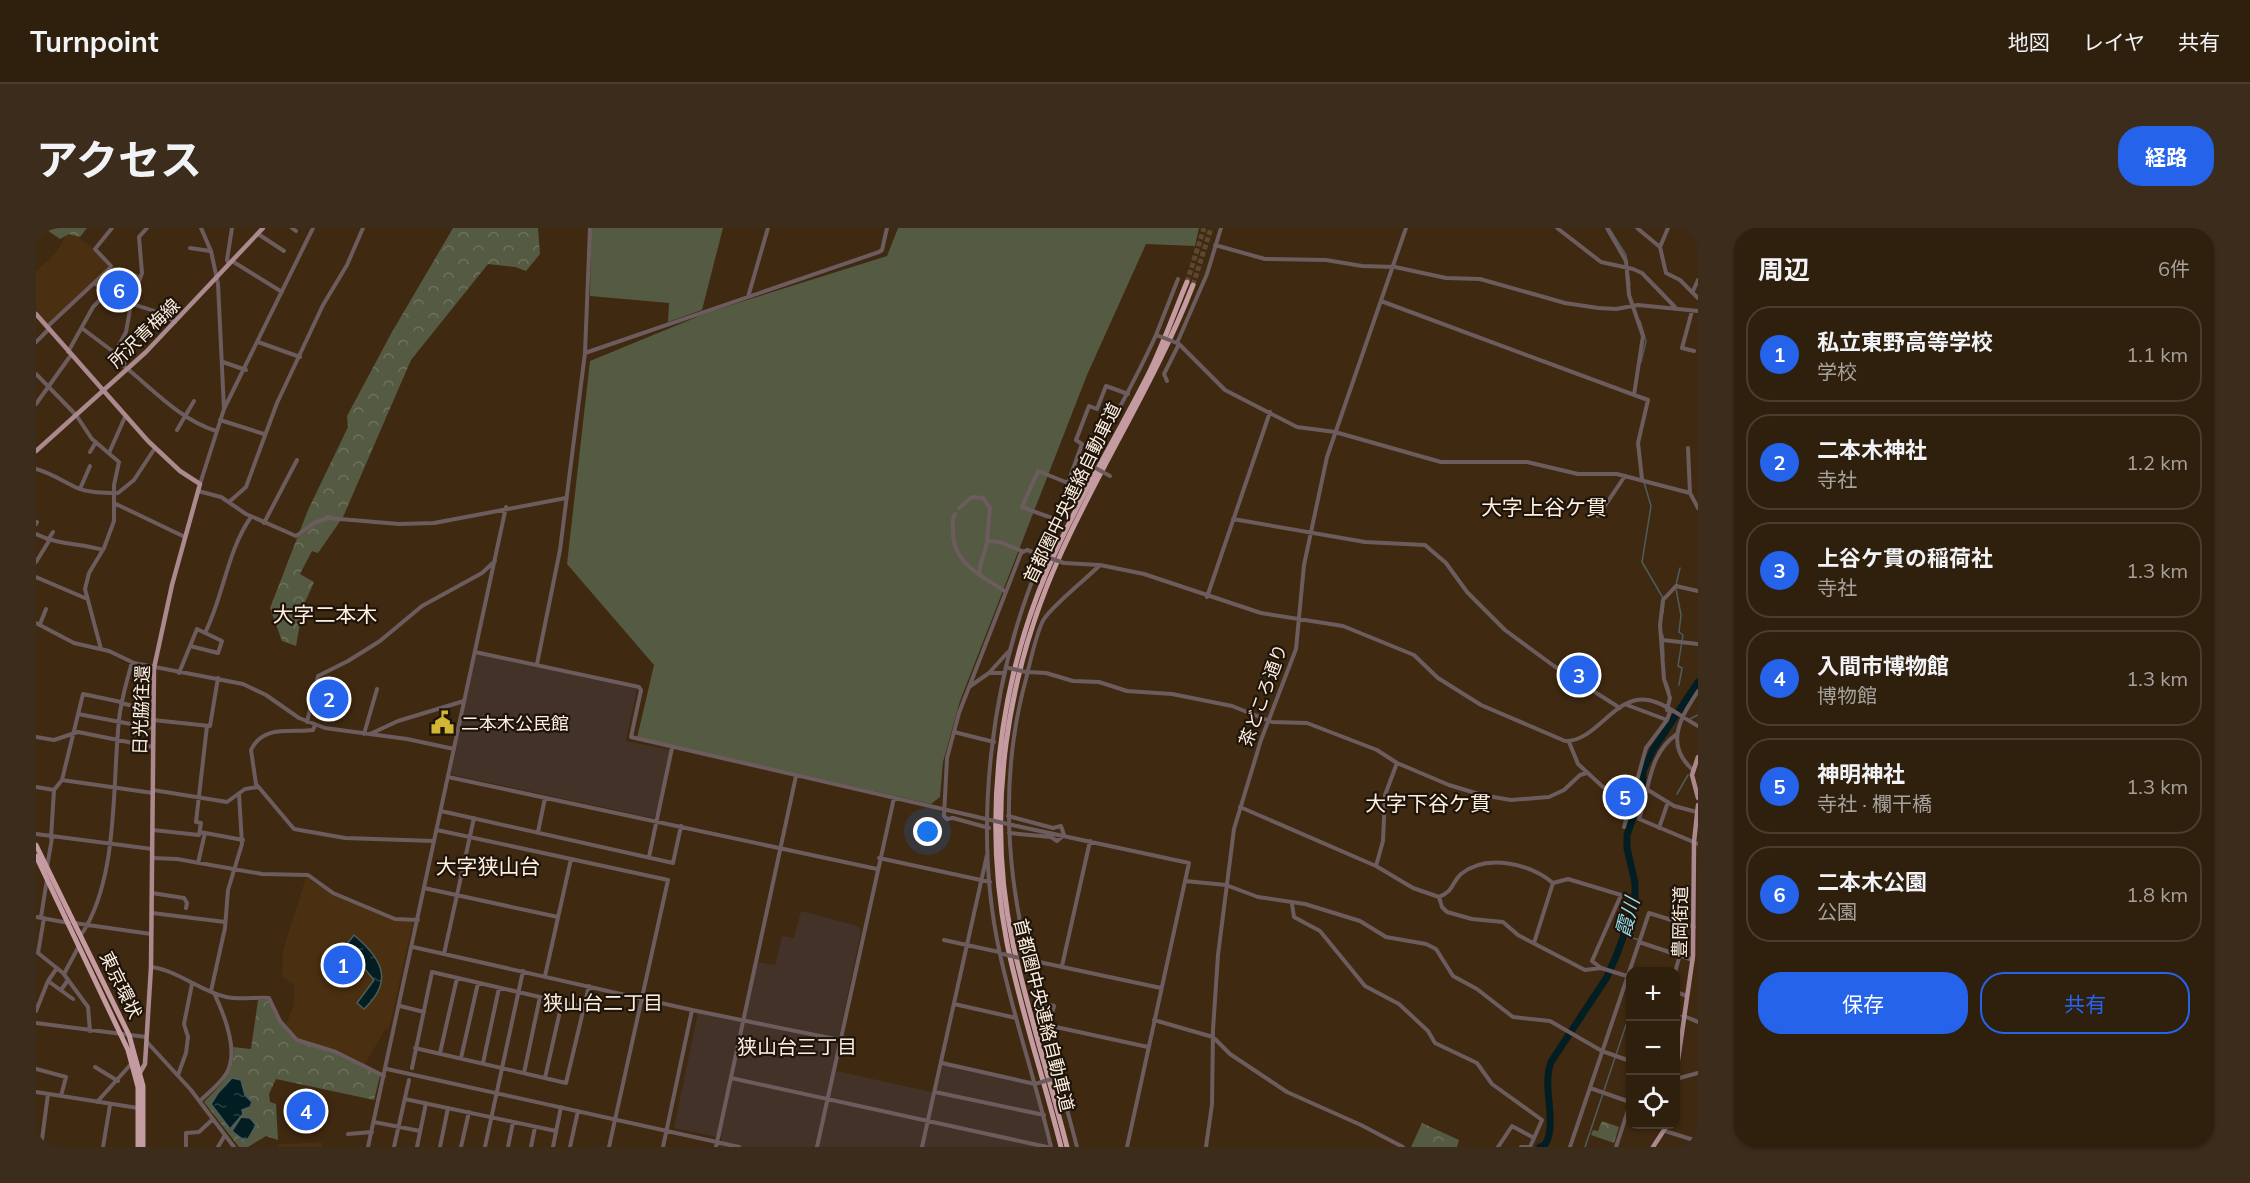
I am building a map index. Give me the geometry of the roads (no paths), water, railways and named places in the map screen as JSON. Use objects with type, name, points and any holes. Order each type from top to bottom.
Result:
[{"type":"highway","name":"首都圏中央連絡自動車道","points":[[1062,1147],[1018,990],[1002,912],[996,817],[1002,734],[1019,651],[1040,589],[1067,529],[1149,374],[1190,284],[1157,369],[1053,571],[1024,653],[1007,735],[1002,840],[1008,912],[1024,988],[1067,1147]]},
{"type":"highway","name":"東京環状","points":[[36,845],[72,923],[79,944],[126,1035],[132,1062],[139,1075],[141,1147]]},
{"type":"highway","name":"東京環状","points":[[36,856],[80,936],[126,1035],[139,1075],[144,1109],[141,1147]]},
{"type":"main road","name":"所沢青梅線","points":[[36,451],[128,369],[176,322],[263,228]]},
{"type":"main road","points":[[36,314],[125,417],[180,471],[200,484]]},
{"type":"main road","name":"日光脇往還","points":[[139,1075],[145,1064],[151,967],[154,668],[200,484]]},
{"type":"main road","points":[[1698,757],[1692,769],[1698,796]]},
{"type":"main road","name":"豊岡街道","points":[[1680,1045],[1694,961],[1698,805]]},
{"type":"main road","points":[[1653,1147],[1665,1131]]},
{"type":"street","points":[[36,342],[96,284],[111,266],[96,247],[112,228]]},
{"type":"street","points":[[115,353],[126,332],[131,304],[141,273],[138,252],[140,230],[147,228]]},
{"type":"street","points":[[201,228],[211,251],[216,278],[224,362],[224,409]]},
{"type":"street","points":[[231,228],[227,260],[282,292]]},
{"type":"street","points":[[200,484],[224,409],[246,370],[313,228]]},
{"type":"street","points":[[229,502],[246,487],[264,434],[323,305],[347,265],[363,228]]},
{"type":"street","points":[[537,664],[556,573],[585,353],[590,228]]},
{"type":"street","points":[[748,297],[768,228]]},
{"type":"street","points":[[585,353],[879,252],[882,250],[887,228]]},
{"type":"street","points":[[1167,381],[1164,374],[1178,344],[1221,228]]},
{"type":"street","name":"茶どころ通り","points":[[1206,1147],[1212,1104],[1213,1037],[1231,842],[1240,807],[1296,649],[1310,532],[1335,432],[1406,228]]},
{"type":"street","points":[[1557,228],[1601,262],[1627,267],[1646,276],[1675,308]]},
{"type":"street","points":[[1607,228],[1621,249],[1627,267],[1632,306],[1644,342],[1634,395]]},
{"type":"street","points":[[1637,228],[1644,230],[1659,247],[1666,273],[1692,291],[1698,298]]},
{"type":"street","points":[[1659,247],[1668,228]]},
{"type":"street","points":[[1686,228],[1698,233]]},
{"type":"street","points":[[258,234],[284,251]]},
{"type":"street","points":[[1215,245],[1265,259],[1326,260],[1392,268],[1446,278],[1486,280],[1577,305],[1611,310],[1632,306],[1698,311]]},
{"type":"street","points":[[190,248],[211,251]]},
{"type":"street","points":[[731,1078],[1024,1144],[1049,1147],[1044,1115],[1016,1018],[1001,953],[990,882],[989,828],[994,742],[1009,651],[1045,557],[1060,521],[1158,335],[1178,279]]},
{"type":"street","points":[[1692,291],[1698,280]]},
{"type":"street","points":[[96,284],[106,294],[159,313],[176,322]]},
{"type":"street","points":[[36,404],[70,354],[93,307],[106,294]]},
{"type":"street","points":[[1381,302],[1436,323],[1490,339],[1566,372],[1648,400],[1638,443],[1642,479]]},
{"type":"street","points":[[1692,311],[1682,348],[1694,351]]},
{"type":"street","points":[[83,329],[124,359],[128,369],[185,416],[216,431]]},
{"type":"street","points":[[1158,335],[1178,344],[1225,390],[1297,428],[1335,432],[1441,462],[1527,462],[1578,474],[1613,473],[1642,479],[1690,494]]},
{"type":"street","points":[[258,342],[300,357]]},
{"type":"street","points":[[224,362],[246,370]]},
{"type":"street","points":[[36,374],[76,415],[96,442],[120,466],[115,481],[114,520],[103,550],[89,573],[86,598],[93,613],[101,649]]},
{"type":"street","points":[[1060,521],[1022,507],[1038,471],[1068,483],[1082,444],[1076,440],[1089,406],[1097,409],[1106,386],[1128,394]]},
{"type":"street","points":[[177,430],[194,401]]},
{"type":"street","points":[[1207,597],[1270,412]]},
{"type":"street","points":[[109,453],[125,417]]},
{"type":"street","points":[[220,420],[264,434]]},
{"type":"street","points":[[90,452],[96,442]]},
{"type":"street","points":[[36,470],[80,489],[115,493],[127,488],[154,447]]},
{"type":"street","points":[[1688,448],[1690,494],[1698,508]]},
{"type":"street","points":[[264,523],[297,460]]},
{"type":"street","points":[[80,489],[90,466]]},
{"type":"street","points":[[1091,466],[1110,476]]},
{"type":"street","points":[[1598,516],[1625,476]]},
{"type":"street","points":[[198,491],[216,495],[251,517],[296,536],[314,523],[328,518],[399,524],[435,523],[506,507],[566,498]]},
{"type":"street","points":[[959,508],[964,501],[975,496],[982,497],[988,503],[986,551],[979,564],[970,568]]},
{"type":"street","points":[[116,504],[185,537]]},
{"type":"street","points":[[368,1147],[387,1069],[506,507]]},
{"type":"street","points":[[955,514],[952,521],[954,549],[970,568],[1006,592]]},
{"type":"street","points":[[205,633],[218,607],[232,552],[251,517]]},
{"type":"street","points":[[1233,519],[1365,542],[1425,545],[1446,563],[1467,592],[1505,630],[1554,666],[1620,708]]},
{"type":"street","points":[[36,562],[53,532]]},
{"type":"street","points":[[36,534],[48,540],[103,550]]},
{"type":"street","points":[[987,542],[1000,542],[1064,563],[1100,565],[1144,574],[1207,597],[1261,613],[1343,626],[1410,653],[1424,663],[1438,678],[1481,705],[1569,742],[1634,701],[1647,700],[1698,726]]},
{"type":"street","points":[[989,828],[953,818],[946,819],[942,810],[947,758],[969,687],[1022,551]]},
{"type":"street","points":[[307,722],[318,676],[380,641],[422,606],[482,573],[495,561]]},
{"type":"street","points":[[979,564],[981,575]]},
{"type":"street","points":[[1077,1147],[1025,959],[1016,912],[1008,816],[1010,763],[1017,712],[1027,672],[1045,618],[1100,565]]},
{"type":"street","points":[[36,578],[86,598]]},
{"type":"street","points":[[1624,826],[1646,748],[1670,711],[1670,698],[1664,679],[1660,625],[1663,600],[1676,586],[1698,591]]},
{"type":"street","points":[[46,609],[38,623],[74,643],[101,649],[154,668],[218,678],[258,690],[315,725],[454,749]]},
{"type":"street","points":[[179,673],[190,646],[197,629],[222,641],[218,654],[190,646]]},
{"type":"street","points":[[1662,640],[1698,644]]},
{"type":"street","points":[[969,687],[989,673],[1009,651]]},
{"type":"street","points":[[475,652],[641,688],[631,737],[942,810],[1189,863],[1126,1147]]},
{"type":"street","points":[[80,936],[88,924],[106,867],[116,787],[118,722],[132,662]]},
{"type":"street","points":[[989,673],[1006,669],[1046,674],[1073,681],[1099,682],[1127,691],[1172,694],[1232,706],[1269,721],[1313,725],[1377,750],[1397,763],[1466,792],[1511,800],[1557,795],[1580,775],[1587,772]]},
{"type":"street","points":[[198,862],[202,833],[201,823],[196,822],[198,797],[207,726],[210,726],[218,678]]},
{"type":"street","points":[[366,734],[377,689]]},
{"type":"street","points":[[1692,769],[1678,751],[1677,734],[1682,718],[1698,691]]},
{"type":"street","points":[[47,868],[52,838],[54,790],[62,780],[83,694],[153,711]]},
{"type":"street","points":[[366,734],[398,721],[464,701]]},
{"type":"street","points":[[1626,705],[1666,720]]},
{"type":"street","points":[[78,714],[152,728]]},
{"type":"street","points":[[153,720],[207,726]]},
{"type":"street","points":[[315,725],[313,730],[273,732],[254,745],[250,755],[258,787],[289,824],[300,832],[319,832],[345,838],[434,842]]},
{"type":"street","points":[[954,732],[994,742]]},
{"type":"street","points":[[36,737],[54,740],[73,733],[153,747]]},
{"type":"street","points":[[1677,734],[1658,753],[1639,819],[1696,843]]},
{"type":"street","points":[[1569,742],[1575,760],[1603,787],[1627,792],[1636,789],[1648,790],[1668,802],[1697,812]]},
{"type":"street","points":[[649,857],[672,748]]},
{"type":"street","points":[[1376,866],[1383,841],[1385,795],[1397,763]]},
{"type":"street","points":[[716,1145],[796,776]]},
{"type":"street","points":[[448,777],[877,869]]},
{"type":"street","points":[[62,780],[227,802],[245,789],[258,787]]},
{"type":"street","points":[[36,787],[54,790]]},
{"type":"street","points":[[200,1101],[223,1078],[231,1061],[229,1024],[212,991],[225,922],[228,890],[243,840],[239,794]]},
{"type":"street","points":[[538,832],[545,798]]},
{"type":"street","points":[[817,1147],[894,798]]},
{"type":"street","points":[[1659,828],[1668,802]]},
{"type":"street","points":[[1240,807],[1376,866],[1408,886],[1439,897],[1451,890],[1460,875],[1498,862],[1541,874],[1552,884]]},
{"type":"street","points":[[441,810],[674,863],[681,826]]},
{"type":"street","points":[[1008,816],[1053,828],[1060,826],[1064,830],[1064,835]]},
{"type":"street","points":[[444,954],[474,818]]},
{"type":"street","points":[[153,830],[198,836],[202,833],[243,840]]},
{"type":"street","points":[[436,830],[668,880],[609,1147]]},
{"type":"street","points":[[1009,833],[1051,837],[1057,841],[1064,835]]},
{"type":"street","points":[[36,834],[52,838],[153,849]]},
{"type":"street","points":[[1062,966],[1090,841]]},
{"type":"street","points":[[922,1147],[989,847]]},
{"type":"street","points":[[152,858],[198,862],[262,874],[308,875],[333,893],[387,916],[399,920],[418,920]]},
{"type":"street","points":[[879,858],[990,882]]},
{"type":"street","points":[[545,976],[571,859]]},
{"type":"street","points":[[47,878],[40,918],[38,953],[64,974],[88,1007],[90,1031]]},
{"type":"street","points":[[1552,884],[1568,879],[1621,896],[1592,961],[1602,968],[1626,976]]},
{"type":"street","points":[[1185,881],[1226,885],[1258,897],[1292,904],[1305,904],[1360,921],[1386,937],[1426,944],[1436,949],[1453,976],[1477,989],[1501,1010],[1513,1017],[1542,1019],[1565,1029],[1602,1051],[1626,1060]]},
{"type":"street","points":[[1534,943],[1552,884]]},
{"type":"street","points":[[424,888],[558,917]]},
{"type":"street","points":[[152,893],[184,897],[187,903],[186,908]]},
{"type":"street","points":[[1439,897],[1442,907],[1447,912],[1472,919],[1503,922],[1518,935],[1585,970],[1602,968]]},
{"type":"street","points":[[1292,904],[1294,917],[1323,934],[1338,956],[1365,986],[1399,1004],[1428,1031],[1435,1043],[1478,1063],[1492,1084],[1542,1120],[1529,1147],[1521,1147]]},
{"type":"street","points":[[152,913],[225,922]]},
{"type":"street","points":[[1632,967],[1649,913],[1694,927]]},
{"type":"street","points":[[40,918],[151,934]]},
{"type":"street","points":[[944,940],[1161,988]]},
{"type":"street","points":[[1639,942],[1694,961]]},
{"type":"street","points":[[64,974],[79,944]]},
{"type":"street","points":[[412,947],[692,1010],[840,1040]]},
{"type":"street","points":[[1677,967],[1680,956]]},
{"type":"street","points":[[151,967],[166,970],[192,984],[225,997],[269,999],[287,1031],[297,1040],[336,1052],[384,1076]]},
{"type":"street","points":[[36,1011],[48,981],[57,968]]},
{"type":"street","points":[[485,1147],[523,971]]},
{"type":"street","points":[[411,1068],[432,972],[583,1007]]},
{"type":"street","points":[[1691,974],[1698,975]]},
{"type":"street","points":[[440,1053],[457,978]]},
{"type":"street","points":[[61,990],[68,980]]},
{"type":"street","points":[[48,981],[73,999]]},
{"type":"street","points":[[461,1058],[478,983]]},
{"type":"street","points":[[178,1075],[186,1053],[188,1034],[184,1024],[192,984]]},
{"type":"street","points":[[1570,1147],[1626,985]]},
{"type":"street","points":[[416,1048],[566,1083],[589,986]]},
{"type":"street","points":[[483,1064],[499,988]]},
{"type":"street","points":[[1680,993],[1687,996]]},
{"type":"street","points":[[524,1073],[540,997]]},
{"type":"street","points":[[1036,1001],[1054,1005],[1050,1025]]},
{"type":"street","points":[[545,1078],[562,1002]]},
{"type":"street","points":[[954,1004],[1016,1018]]},
{"type":"street","points":[[400,1006],[424,1011]]},
{"type":"street","points":[[663,1147],[692,1010]]},
{"type":"street","points":[[1684,1016],[1698,1022]]},
{"type":"street","points":[[1154,1020],[1213,1037],[1230,1054],[1287,1092],[1361,1125],[1403,1147]]},
{"type":"street","points":[[36,1023],[146,1039],[200,1101],[234,1147]]},
{"type":"street","points":[[1042,1024],[1148,1047]]},
{"type":"street","points":[[96,1102],[118,1081],[132,1062]]},
{"type":"street","points":[[942,1063],[1035,1084],[1058,1077]]},
{"type":"street","points":[[95,1067],[118,1081]]},
{"type":"street","points":[[36,1069],[66,1077],[60,1096]]},
{"type":"street","points":[[387,1069],[666,1130],[716,1145],[739,1147]]},
{"type":"street","points":[[1680,1078],[1698,1073]]},
{"type":"street","points":[[394,1147],[409,1080]]},
{"type":"street","points":[[1590,1088],[1626,1102]]},
{"type":"street","points":[[36,1092],[139,1108]]},
{"type":"street","points":[[935,1092],[1044,1115]]},
{"type":"street","points":[[41,1147],[48,1094]]},
{"type":"street","points":[[405,1099],[556,1131]]},
{"type":"street","points":[[417,1147],[426,1103]]},
{"type":"street","points":[[103,1147],[110,1105]]},
{"type":"street","points":[[553,1147],[561,1107]]},
{"type":"street","points":[[440,1147],[448,1108]]},
{"type":"street","points":[[570,1147],[578,1111]]},
{"type":"street","points":[[461,1147],[469,1112]]},
{"type":"street","points":[[1616,1147],[1626,1116]]},
{"type":"street","points":[[186,1147],[186,1133],[200,1132],[213,1119]]},
{"type":"street","points":[[374,1122],[420,1131]]},
{"type":"street","points":[[508,1147],[513,1122]]},
{"type":"street","points":[[1498,1147],[1512,1126],[1534,1138]]},
{"type":"street","points":[[531,1147],[535,1127]]},
{"type":"street","points":[[1665,1131],[1697,1141]]},
{"type":"street","points":[[348,1134],[372,1132]]},
{"type":"street","points":[[218,1147],[225,1135]]},
{"type":"water","points":[[354,935],[371,952],[381,970],[382,979],[379,988],[364,1009],[357,1003],[374,980],[356,958],[343,949]]},
{"type":"water","points":[[232,1078],[241,1080],[245,1095],[252,1102],[250,1107],[242,1110],[243,1114],[230,1129],[211,1104]]},
{"type":"water","points":[[241,1117],[250,1118],[256,1125],[248,1139],[242,1139],[232,1131]]},
{"type":"waterway","points":[[1609,228],[1626,255],[1630,285]]},
{"type":"waterway","points":[[1640,321],[1646,341],[1641,362]]},
{"type":"waterway","points":[[1644,482],[1651,506],[1642,562],[1663,598]]},
{"type":"waterway","points":[[1676,585],[1680,568]]},
{"type":"waterway","points":[[1676,589],[1681,615],[1679,632],[1683,635],[1678,666],[1682,668],[1679,685]]},
{"type":"waterway","points":[[1663,613],[1664,603]]},
{"type":"waterway","points":[[1663,635],[1664,657]]},
{"type":"waterway","name":"霞川","points":[[1540,1147],[1544,1146],[1550,1128],[1548,1072],[1551,1062],[1607,977],[1635,904],[1635,883],[1627,848],[1627,835],[1642,792],[1643,771],[1653,750],[1698,682]]},
{"type":"waterway","points":[[1667,683],[1670,692]]},
{"type":"waterway","points":[[1690,719],[1698,715]]},
{"type":"waterway","points":[[1677,794],[1688,775]]},
{"type":"waterway","points":[[1624,935],[1639,940]]},
{"type":"waterway","points":[[1585,1147],[1627,1021]]},
{"type":"tunnel","points":[[1187,282],[1204,228]]},
{"type":"tunnel","points":[[1193,285],[1211,228]]},
{"type":"place","name":"二本木公園","points":[[119,290]]},
{"type":"place","name":"上谷ケ貫の稲荷社","points":[[1579,675]]},
{"type":"place","name":"二本木神社","points":[[329,699]]},
{"type":"place","name":"二本木公民館","points":[[443,723]]},
{"type":"place","name":"神明神社","points":[[1625,797]]},
{"type":"place","name":"私立東野高等学校","points":[[343,965]]},
{"type":"place","name":"入間市博物館","points":[[306,1111]]},
{"type":"district","name":"大字上谷ケ貫","points":[[1544,507]]},
{"type":"district","name":"大字二本木","points":[[325,614]]},
{"type":"district","name":"大字下谷ケ貫","points":[[1428,803]]},
{"type":"district","name":"大字狭山台","points":[[488,866]]},
{"type":"district","name":"狭山台二丁目","points":[[603,1002]]},
{"type":"district","name":"狭山台三丁目","points":[[797,1046]]}]
